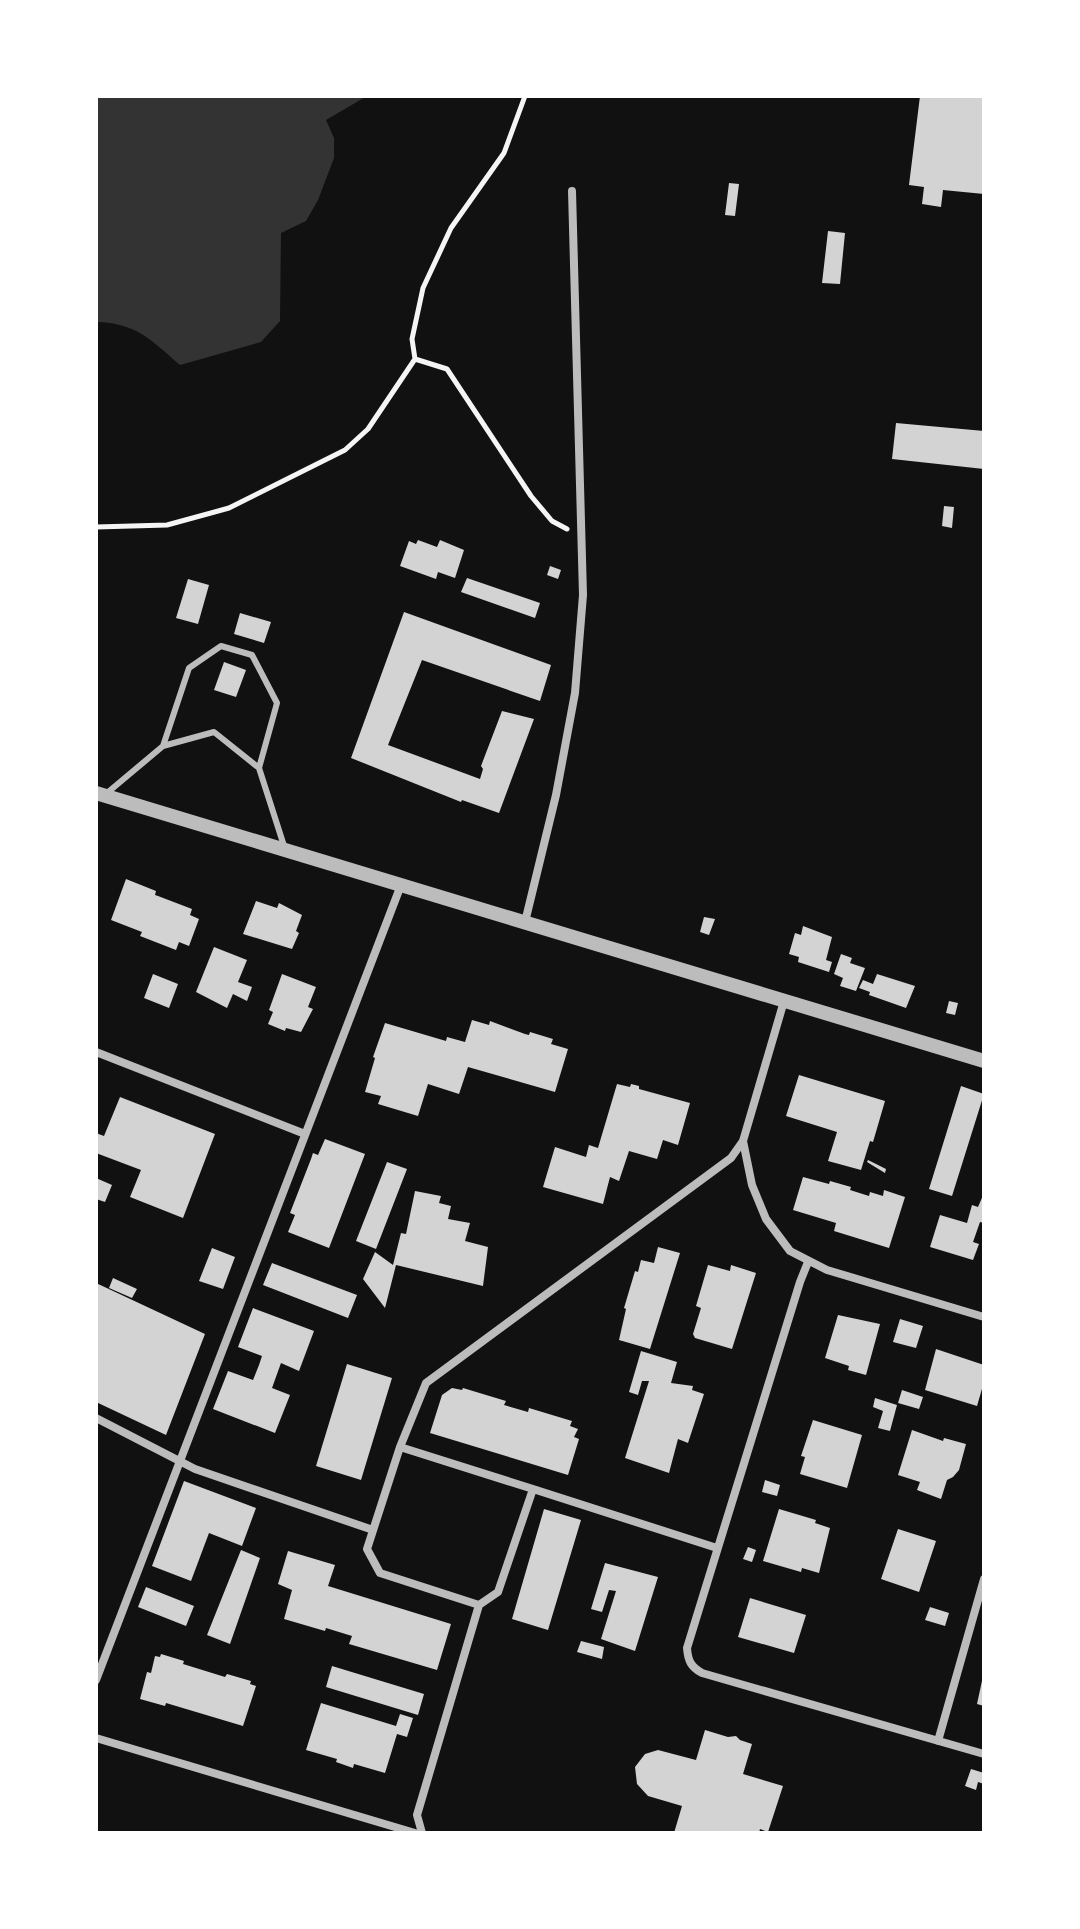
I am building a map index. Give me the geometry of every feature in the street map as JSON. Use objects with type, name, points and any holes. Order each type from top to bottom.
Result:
[{"type":"street","points":[[525,922],[556,795],[575,693],[583,595],[572,191]]},
{"type":"street","points":[[100,794],[984,1061]]},
{"type":"street","points":[[96,1680],[401,885]]},
{"type":"street","points":[[479,1605],[380,1573],[367,1549],[400,1447],[426,1383],[717,1170],[743,1141],[784,1001]]},
{"type":"street","points":[[96,1052],[305,1134]]},
{"type":"street","points":[[743,1141],[752,1185],[766,1219],[790,1251],[827,1270],[984,1317]]},
{"type":"street","points":[[808,1262],[687,1648],[690,1664],[696,1670],[984,1754]]},
{"type":"street","points":[[96,1418],[195,1469],[373,1530]]},
{"type":"street","points":[[400,1447],[717,1548]]},
{"type":"street","points":[[422,1833],[417,1815],[479,1605],[498,1592],[533,1489]]},
{"type":"street","points":[[938,1741],[984,1579]]},
{"type":"street","points":[[96,1738],[415,1833]]},
{"type":"lane","points":[[163,746],[189,668],[221,646],[252,655],[277,703],[259,768]]},
{"type":"lane","points":[[100,794],[163,746],[214,732],[259,768],[286,850]]},
{"type":"path","points":[[96,527],[167,525],[229,508],[345,450],[368,429],[415,359],[412,339],[423,288],[451,228],[504,153],[525,96]]},
{"type":"path","points":[[415,359],[447,369],[531,496],[552,521],[582,537]]},
{"type":"shaded area","points":[[96,96],[367,96],[326,120],[334,138],[334,158],[318,200],[306,221],[281,233],[280,321],[261,342],[180,365],[133,329],[96,322]]},
{"type":"building","points":[[920,96],[984,96],[984,194],[943,190],[941,207],[922,204],[924,187],[909,185]]},
{"type":"building","points":[[729,183],[739,184],[735,216],[725,215]]},
{"type":"building","points":[[828,231],[845,233],[840,284],[822,283]]},
{"type":"building","points":[[896,423],[984,431],[984,469],[892,459]]},
{"type":"building","points":[[944,506],[954,507],[952,528],[942,526]]},
{"type":"building","points":[[418,540],[437,547],[440,540],[464,550],[455,578],[438,572],[436,579],[400,566],[409,541],[416,544]]},
{"type":"building","points":[[550,566],[561,570],[558,579],[547,575]]},
{"type":"building","points":[[467,578],[540,603],[535,618],[461,592]]},
{"type":"building","points":[[188,579],[209,585],[198,624],[176,618]]},
{"type":"building","points":[[404,612],[551,665],[540,701],[422,660],[388,745],[480,779],[481,766],[502,711],[534,719],[499,813],[461,802],[351,758]]},
{"type":"building","points":[[240,613],[271,622],[264,643],[234,634]]},
{"type":"building","points":[[224,662],[246,670],[236,697],[214,690]]},
{"type":"building","points":[[126,879],[156,891],[155,895],[192,909],[190,915],[199,919],[189,946],[179,942],[176,950],[111,920]]},
{"type":"building","points":[[256,901],[277,908],[279,903],[302,915],[292,949],[243,934]]},
{"type":"building","points":[[704,917],[715,919],[709,935],[700,932]]},
{"type":"building","points":[[803,926],[832,937],[826,960],[832,962],[829,972],[798,962],[799,957],[789,954],[795,933],[801,935]]},
{"type":"building","points":[[214,947],[247,960],[238,982],[252,987],[247,1001],[233,994],[227,1008],[196,992]]},
{"type":"building","points":[[841,954],[852,958],[850,963],[865,968],[856,991],[840,986],[843,978],[834,974]]},
{"type":"building","points":[[153,974],[178,984],[169,1008],[144,998]]},
{"type":"building","points":[[282,974],[316,987],[308,1007],[313,1009],[301,1032],[286,1028],[285,1031],[268,1024],[273,1012],[269,1010]]},
{"type":"building","points":[[877,974],[915,986],[906,1008],[869,995],[870,992],[859,988],[863,980],[873,984]]},
{"type":"building","points":[[949,1001],[958,1003],[955,1015],[946,1013]]},
{"type":"building","points":[[472,1020],[489,1025],[490,1021],[529,1035],[530,1032],[553,1039],[551,1044],[568,1049],[555,1092],[468,1067],[459,1094],[428,1084],[418,1116],[378,1104],[381,1096],[365,1092],[385,1023],[446,1041],[447,1037],[465,1042]]},
{"type":"building","points":[[799,1075],[885,1101],[861,1170],[828,1161],[837,1132],[786,1116]]},
{"type":"building","points":[[617,1084],[639,1086],[639,1089],[690,1103],[678,1145],[663,1140],[657,1159],[629,1151],[619,1181],[610,1177],[603,1204],[543,1187],[555,1147],[586,1157],[589,1145],[598,1148]]},
{"type":"building","points":[[961,1086],[984,1094],[952,1196],[929,1189]]},
{"type":"building","points":[[120,1097],[215,1134],[183,1218],[130,1197],[141,1170],[96,1153],[96,1133],[104,1136]]},
{"type":"building","points":[[325,1139],[365,1154],[329,1248],[288,1232],[295,1215],[290,1213],[313,1153],[318,1155]]},
{"type":"building","points":[[387,1162],[407,1169],[376,1249],[356,1241]]},
{"type":"building","points":[[867,1162],[886,1169],[885,1173]]},
{"type":"building","points":[[803,1177],[851,1187],[850,1190],[869,1196],[870,1192],[883,1196],[884,1190],[905,1197],[889,1248],[834,1231],[836,1223],[793,1210]]},
{"type":"building","points":[[96,1178],[112,1185],[105,1202],[96,1199]]},
{"type":"building","points":[[415,1191],[441,1196],[439,1203],[451,1206],[448,1219],[470,1223],[465,1241],[488,1247],[483,1286],[396,1265],[385,1308],[363,1279],[375,1252],[393,1265],[401,1233],[406,1234]]},
{"type":"building","points":[[984,1193],[984,1223],[980,1222],[973,1242],[979,1244],[973,1260],[930,1247],[940,1215],[967,1223],[972,1205],[978,1207]]},
{"type":"building","points":[[658,1247],[680,1253],[650,1349],[619,1340],[635,1271],[638,1272],[641,1260],[654,1263]]},
{"type":"building","points":[[212,1248],[235,1257],[223,1289],[199,1281]]},
{"type":"building","points":[[272,1263],[357,1295],[348,1318],[263,1285]]},
{"type":"building","points":[[708,1265],[730,1271],[731,1265],[756,1273],[732,1349],[695,1338],[693,1334],[701,1308],[696,1306]]},
{"type":"building","points":[[113,1278],[137,1289],[132,1298],[109,1288]]},
{"type":"building","points":[[96,1283],[205,1334],[166,1435],[96,1402]]},
{"type":"building","points":[[253,1308],[314,1331],[299,1371],[281,1363],[272,1388],[290,1395],[275,1433],[213,1409],[228,1371],[253,1380],[259,1365],[262,1356],[238,1347]]},
{"type":"building","points":[[838,1315],[880,1324],[866,1375],[825,1358]]},
{"type":"building","points":[[900,1319],[923,1326],[916,1348],[893,1342]]},
{"type":"building","points":[[936,1349],[984,1365],[984,1382],[977,1406],[925,1390]]},
{"type":"building","points":[[641,1351],[677,1362],[671,1383],[693,1386],[692,1390],[704,1394],[688,1443],[678,1439],[669,1473],[625,1458],[649,1381],[642,1381],[638,1395],[629,1392]]},
{"type":"building","points":[[347,1364],[392,1378],[361,1480],[316,1466]]},
{"type":"building","points":[[452,1388],[463,1388],[506,1401],[504,1405],[528,1412],[529,1408],[572,1421],[570,1426],[578,1429],[574,1437],[579,1439],[568,1475],[430,1433],[442,1395]]},
{"type":"building","points":[[902,1390],[923,1397],[919,1409],[898,1403]]},
{"type":"building","points":[[875,1398],[897,1405],[890,1431],[878,1428],[883,1411],[873,1407]]},
{"type":"building","points":[[813,1420],[862,1435],[847,1488],[800,1474],[805,1457],[801,1456]]},
{"type":"building","points":[[912,1430],[943,1441],[944,1438],[966,1444],[959,1470],[947,1480],[941,1499],[917,1490],[920,1482],[898,1475]]},
{"type":"building","points":[[765,1480],[780,1485],[777,1496],[762,1492]]},
{"type":"building","points":[[184,1481],[256,1508],[242,1546],[209,1533],[191,1581],[152,1566]]},
{"type":"building","points":[[544,1509],[581,1520],[548,1630],[512,1619]]},
{"type":"building","points":[[779,1509],[816,1520],[815,1523],[830,1528],[819,1573],[802,1568],[801,1572],[763,1561]]},
{"type":"building","points":[[898,1529],[936,1541],[919,1592],[881,1579]]},
{"type":"building","points":[[748,1547],[756,1550],[752,1562],[743,1559]]},
{"type":"building","points":[[241,1550],[260,1558],[230,1644],[207,1635]]},
{"type":"building","points":[[288,1551],[335,1565],[328,1586],[451,1624],[437,1670],[349,1644],[352,1636],[284,1619],[292,1590],[278,1584]]},
{"type":"building","points":[[605,1563],[658,1577],[635,1651],[601,1639],[616,1591],[609,1590],[602,1612],[591,1609]]},
{"type":"building","points":[[146,1587],[194,1606],[186,1626],[138,1607]]},
{"type":"building","points":[[750,1598],[806,1615],[794,1653],[738,1637]]},
{"type":"building","points":[[930,1607],[949,1613],[945,1626],[925,1620]]},
{"type":"building","points":[[581,1641],[604,1647],[602,1659],[577,1652]]},
{"type":"building","points":[[161,1654],[225,1677],[227,1674],[251,1681],[250,1684],[256,1686],[243,1726],[166,1703],[165,1706],[140,1699],[147,1672],[151,1673],[155,1656],[160,1657]]},
{"type":"building","points":[[332,1666],[424,1694],[418,1715],[326,1687]]},
{"type":"building","points":[[984,1676],[984,1706],[977,1704]]},
{"type":"building","points":[[321,1703],[396,1726],[400,1714],[413,1718],[407,1737],[397,1734],[385,1773],[354,1764],[353,1768],[336,1762],[337,1759],[306,1750]]},
{"type":"building","points":[[705,1730],[728,1737],[736,1736],[752,1744],[743,1774],[783,1786],[768,1832],[760,1829],[759,1833],[674,1833],[682,1806],[648,1796],[637,1784],[635,1767],[645,1754],[658,1750],[696,1760]]},
{"type":"building","points":[[971,1769],[984,1773],[984,1784],[978,1782],[976,1790],[965,1786]]}]
